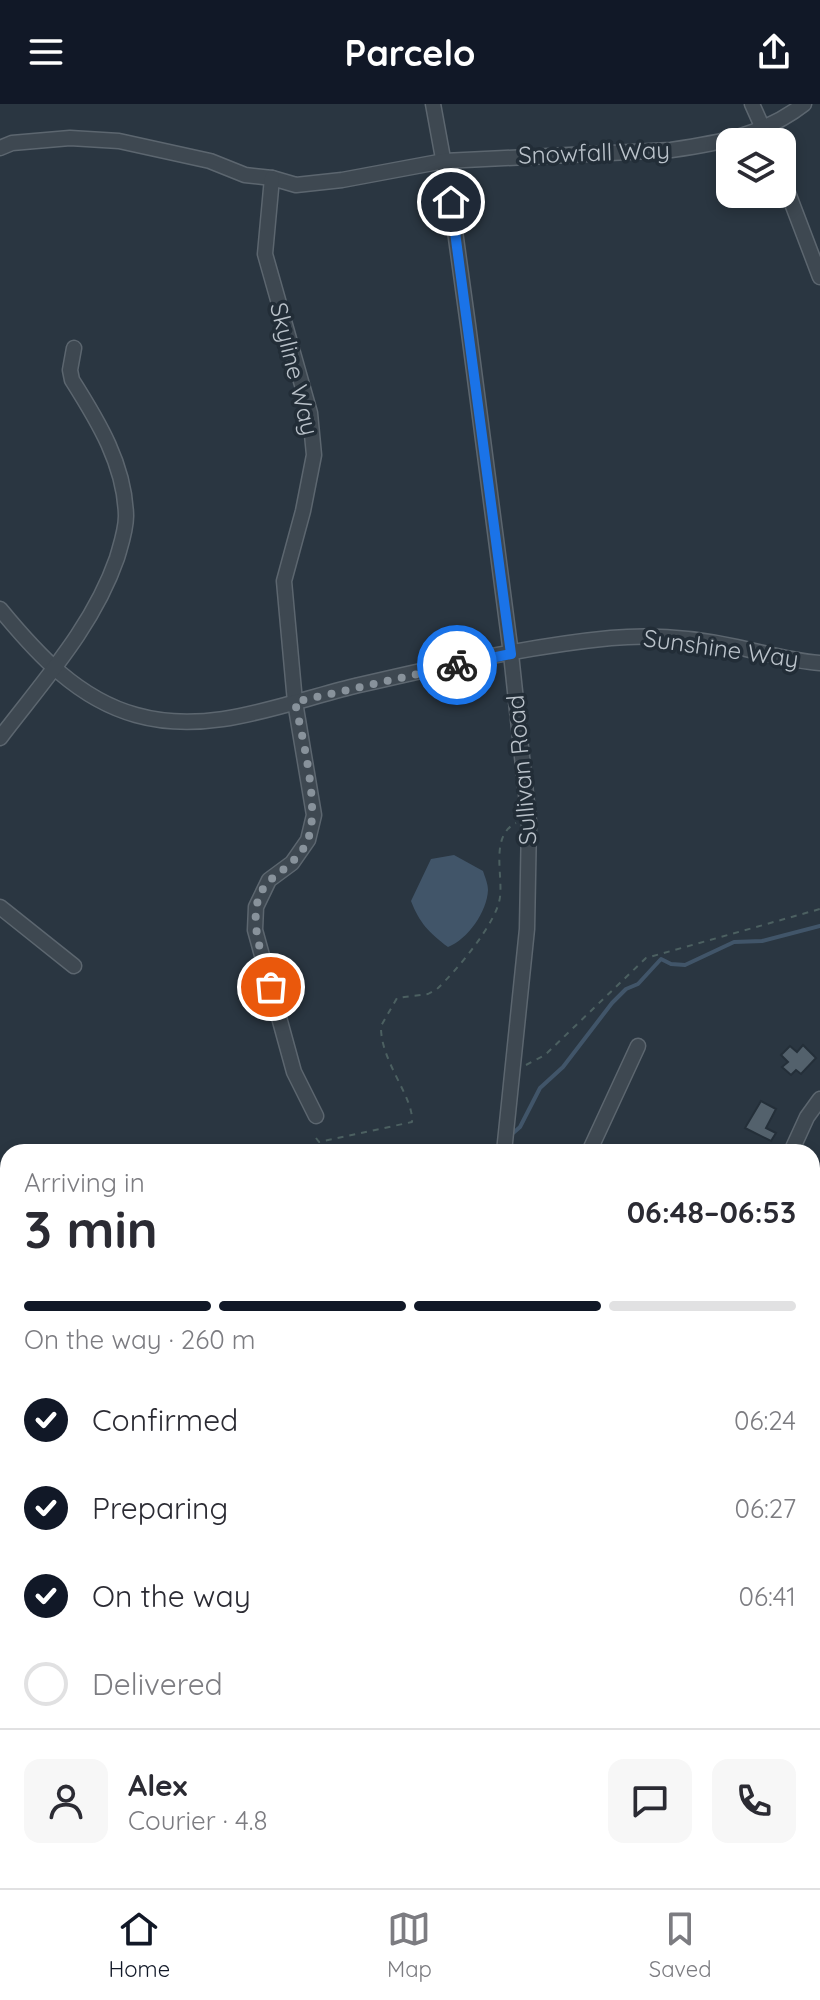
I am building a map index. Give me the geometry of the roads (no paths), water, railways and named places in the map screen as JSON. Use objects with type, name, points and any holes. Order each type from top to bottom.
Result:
[{"type":"street","name":"Sullivan Road","points":[[433,104],[444,161],[511,654],[529,822],[527,929],[505,1144]]},
{"type":"street","points":[[752,104],[762,128]]},
{"type":"street","name":"Snowfall Way","points":[[776,128],[804,104]]},
{"type":"street","name":"Snowfall Way","points":[[0,148],[12,143],[70,138],[119,141],[210,161],[245,175],[296,185],[342,180],[444,161],[671,150],[716,143]]},
{"type":"street","name":"Skyline Way","points":[[272,178],[265,254],[310,413],[314,455],[284,581],[295,702],[314,815],[308,840],[292,863],[269,880],[256,907],[255,930],[294,1072],[316,1116]]},
{"type":"street","points":[[794,208],[820,277]]},
{"type":"street","points":[[0,738],[71,647],[100,601],[124,535],[124,494],[109,444],[72,380],[70,370],[74,348]]},
{"type":"street","name":"Sunshine Way","points":[[0,609],[53,668],[75,686],[134,715],[180,723],[241,717],[431,669],[608,638],[651,637],[733,646],[820,663]]},
{"type":"street","points":[[0,907],[74,966]]},
{"type":"street","points":[[593,1144],[638,1046]]},
{"type":"street","points":[[795,1144],[807,1117],[820,1099]]},
{"type":"water","points":[[454,855],[483,871],[488,890],[475,924],[463,938],[448,947],[425,927],[411,901],[431,859]]},
{"type":"waterway","points":[[512,1134],[520,1127],[540,1088],[563,1067],[612,1003],[626,989],[638,984],[661,959],[671,964],[685,965],[734,942],[762,941],[820,926]]}]
